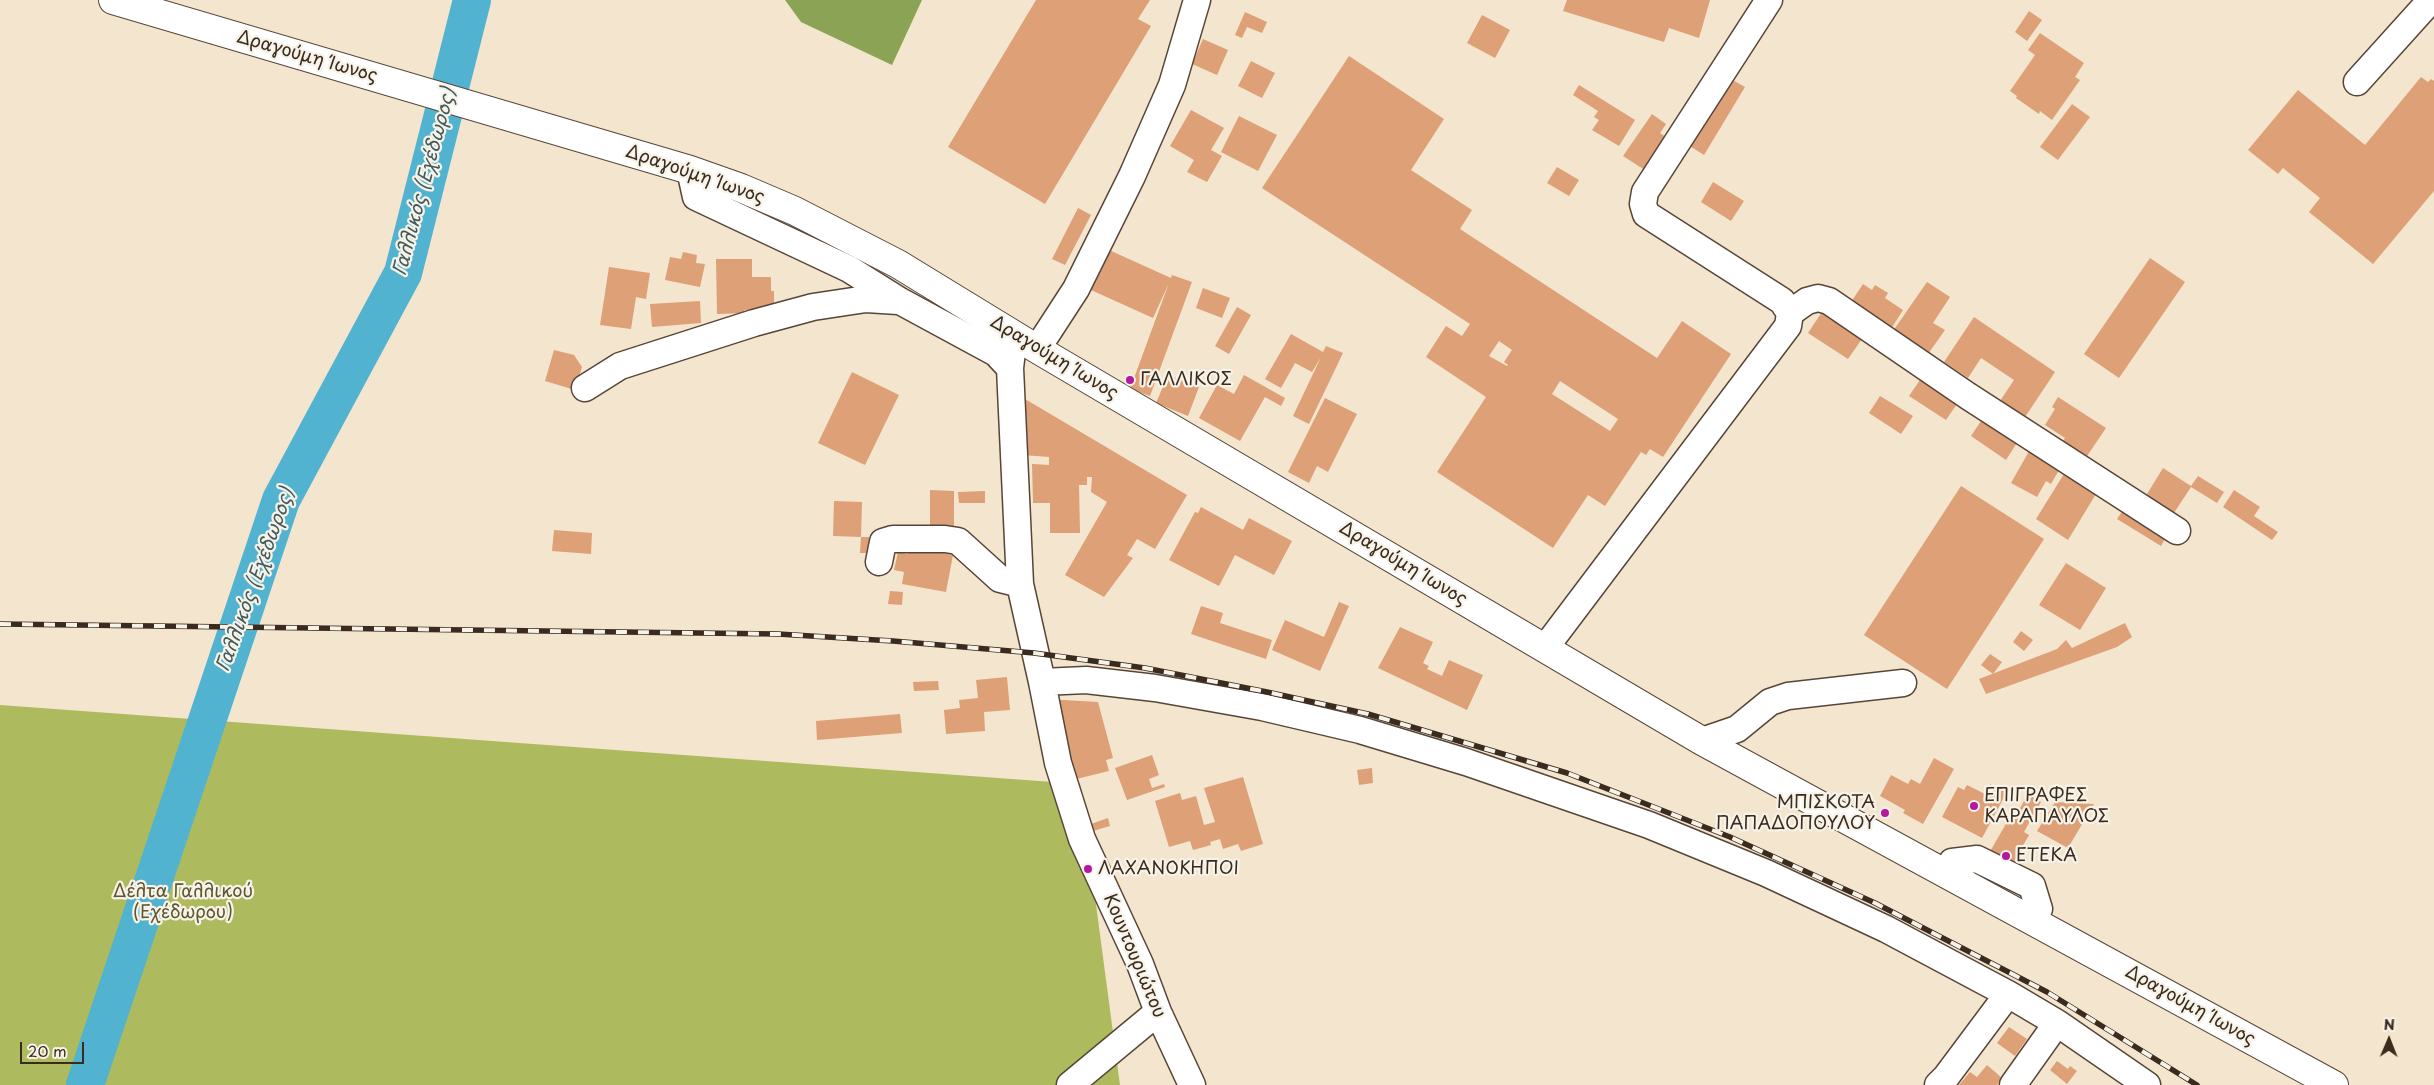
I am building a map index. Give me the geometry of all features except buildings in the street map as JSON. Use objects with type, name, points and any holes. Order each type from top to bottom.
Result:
[{"type":"main road","name":"Δραγούμη Ίωνος","points":[[113,0],[690,170],[777,203],[906,268],[1037,349],[1702,741],[1942,863],[2334,1085]]},
{"type":"street","points":[[1037,349],[1076,288],[1132,176],[1172,85],[1197,0]]},
{"type":"street","points":[[1769,0],[1645,192],[1643,204],[1646,214],[1777,298],[1790,313]]},
{"type":"street","points":[[2356,82],[2431,0]]},
{"type":"street","points":[[690,170],[696,197],[848,269],[900,301],[996,353],[1010,368]]},
{"type":"street","points":[[1545,648],[1788,326],[1790,313],[1807,301],[1818,298],[1828,301],[1968,396],[2177,530]]},
{"type":"street","points":[[585,388],[620,366],[754,323],[813,307],[866,299],[900,301]]},
{"type":"street","name":"Κουντουριώτου","points":[[1014,335],[1010,368],[1020,584],[1058,763],[1082,839],[1140,964],[1185,1080]]},
{"type":"street","points":[[879,562],[883,542],[893,539],[944,539],[958,541],[1000,579],[1020,584]]},
{"type":"street","points":[[1042,682],[1086,680],[1155,688],[1262,707],[1360,730],[1466,762],[1649,825],[1766,874],[1886,930],[2008,994],[2057,1023],[2148,1085]]},
{"type":"street","points":[[1702,741],[1737,729],[1770,702],[1788,696],[1903,683]]},
{"type":"street","points":[[1938,1085],[2008,994]]},
{"type":"street","points":[[1070,1085],[1158,1012]]},
{"type":"street","points":[[2013,1085],[2057,1023]]},
{"type":"green space","points":[[785,0],[922,0],[892,65],[801,22]]},
{"type":"green space","name":"Δέλτα Γαλλικού (Εχέδωρου)","points":[[0,705],[1080,784],[1120,1085],[0,1085]]},
{"type":"waterway","name":"Γαλλικός (Εχέδωρος)","points":[[85,1085],[281,500],[403,273],[472,0]]},
{"type":"railway","points":[[0,624],[778,634],[893,641],[1034,653],[1145,668],[1267,692],[1368,714],[1567,773],[1730,837],[1875,903],[2047,992],[2197,1085]]},
{"type":"place","name":"ΓΑΛΛΙΚΟΣ","points":[[1130,380]]},
{"type":"place","name":"ΕΠΙΓΡΑΦΕΣ ΚΑΡΑΠΑΥΛΟΣ","points":[[1974,806]]},
{"type":"place","name":"ΜΠΙΣΚΟΤΑ ΠΑΠΑΔΟΠΟΥΛΟΥ","points":[[1885,813]]},
{"type":"place","name":"ΕΤΕΚΑ","points":[[2006,856]]},
{"type":"place","name":"ΛΑΧΑΝΟΚΗΠΟΙ","points":[[1088,869]]}]
